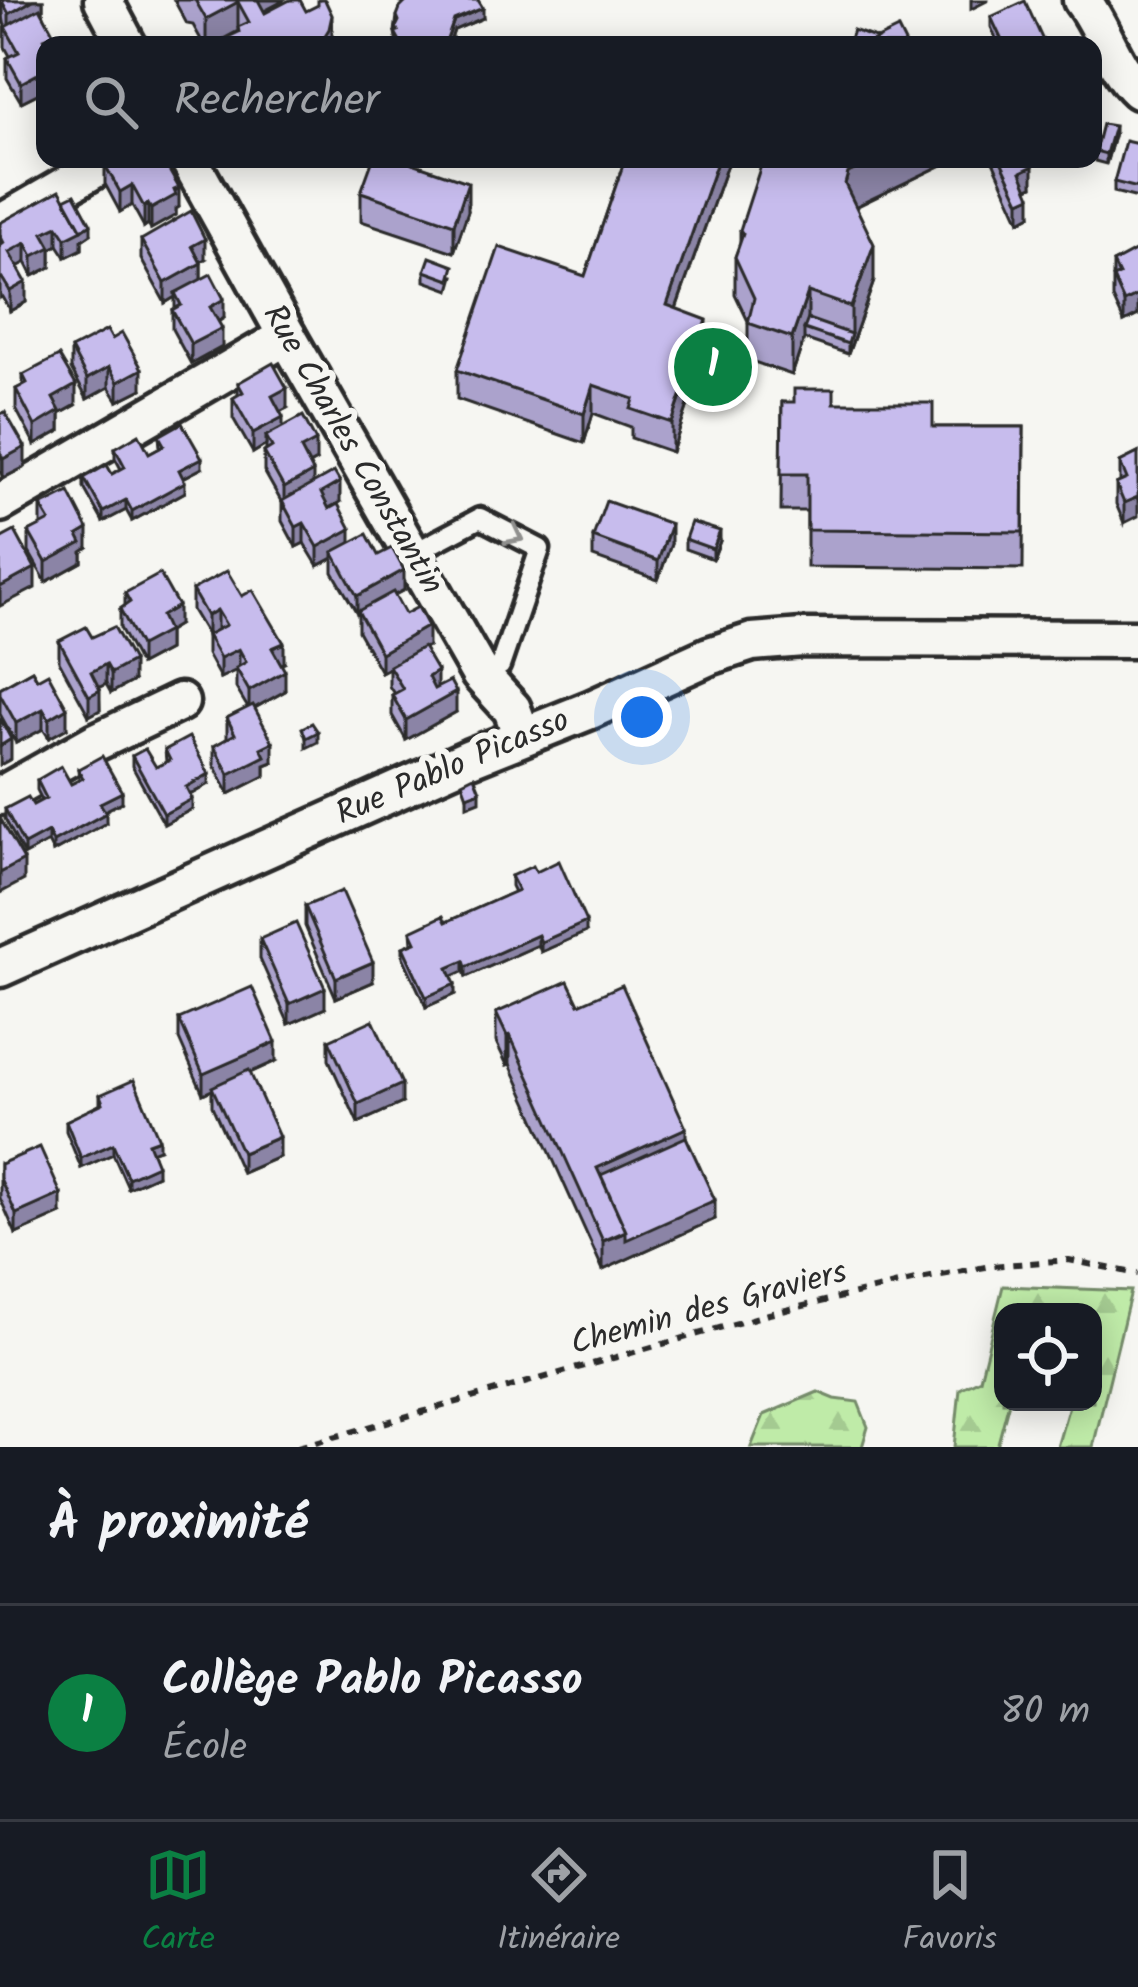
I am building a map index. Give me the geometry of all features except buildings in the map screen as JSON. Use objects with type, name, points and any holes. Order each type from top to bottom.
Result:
[{"type":"street","points":[[103,0],[122,36]]},
{"type":"street","points":[[1082,0],[1128,81],[1138,90]]},
{"type":"street","points":[[0,224],[96,168]]},
{"type":"street","name":"Rue Charles Constantin","points":[[195,168],[479,674],[512,709],[522,736]]},
{"type":"street","points":[[0,502],[287,336]]},
{"type":"street","name":"Rue Pablo Picasso","points":[[0,968],[522,736],[752,642],[802,638],[1138,639]]},
{"type":"street","points":[[0,796],[180,702]]},
{"type":"lane","points":[[412,554],[480,518],[540,549],[500,666],[479,674]]},
{"type":"path","name":"Chemin des Graviers","points":[[298,1447],[769,1314],[920,1279],[992,1266],[1069,1260],[1138,1274]]},
{"type":"green space","points":[[1003,1286],[1131,1291],[1102,1410],[1102,1303],[999,1303]]},
{"type":"green space","points":[[994,1322],[994,1411],[1007,1411],[997,1447],[954,1447],[960,1389],[980,1379]]},
{"type":"green space","points":[[818,1392],[858,1402],[868,1427],[862,1447],[751,1447],[764,1415]]},
{"type":"green space","points":[[1067,1411],[1102,1411],[1093,1447],[1057,1447]]},
{"type":"place","name":"Collège Pablo Picasso","points":[[713,367]]}]
